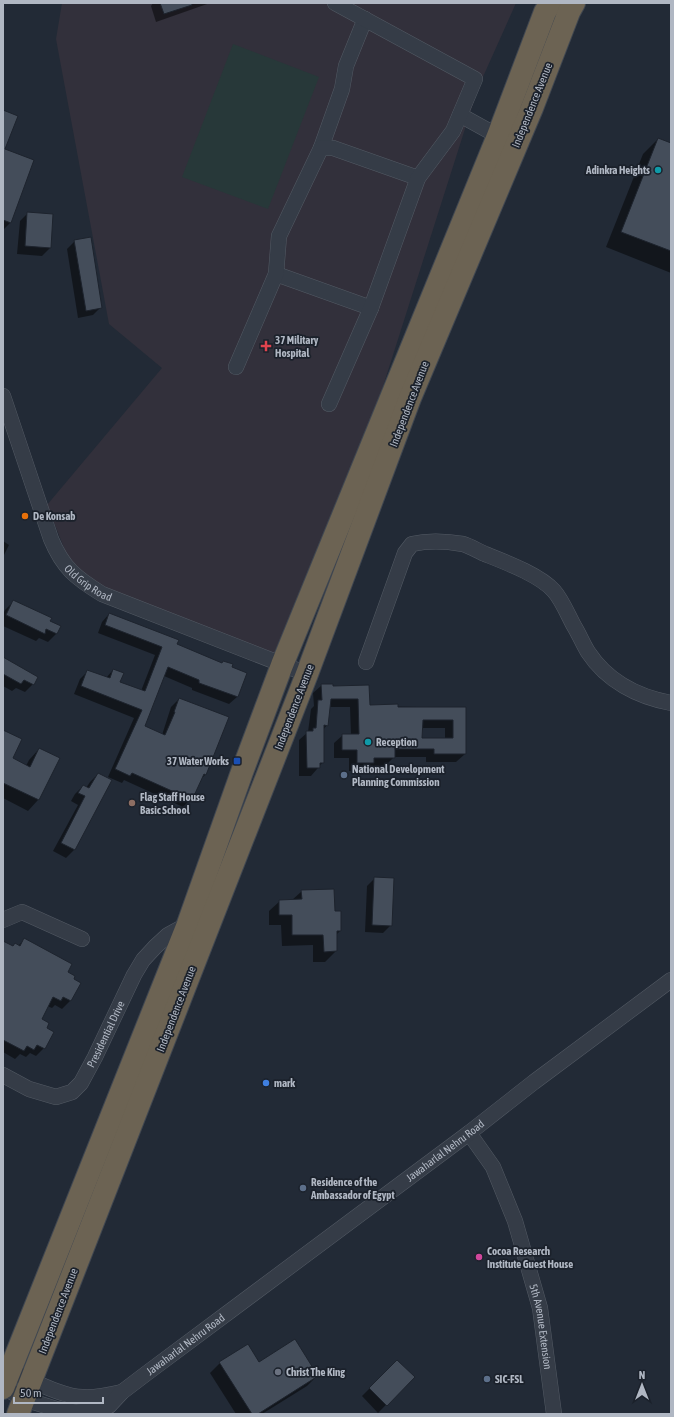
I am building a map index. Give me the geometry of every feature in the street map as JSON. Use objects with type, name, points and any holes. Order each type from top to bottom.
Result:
[{"type":"highway","name":"Independence Avenue","points":[[5,1382],[188,924],[282,665],[498,136],[545,12],[551,3]]},
{"type":"highway","name":"Independence Avenue","points":[[24,1398],[307,674],[410,398],[532,108],[569,12],[574,3]]},
{"type":"street","points":[[329,404],[371,308],[418,178],[452,131],[475,79],[335,3]]},
{"type":"street","points":[[236,367],[276,274],[279,236],[321,148],[342,89],[346,66],[365,19]]},
{"type":"street","points":[[460,115],[498,136]]},
{"type":"street","points":[[321,148],[334,148],[418,178]]},
{"type":"street","points":[[276,274],[371,308]]},
{"type":"street","name":"Old Grip Road","points":[[3,396],[57,556],[70,571],[83,582],[102,594],[307,674]]},
{"type":"street","points":[[366,662],[405,552],[412,544],[423,542],[442,542],[464,545],[510,564],[540,580],[554,592],[588,652],[604,672],[636,692],[671,703]]},
{"type":"street","points":[[3,920],[22,912],[82,939]]},
{"type":"street","name":"Presidential Drive","points":[[3,1075],[29,1089],[56,1097],[72,1092],[81,1083],[134,975],[144,960],[168,935],[188,924]]},
{"type":"street","name":"Jawaharlal Nehru Road","points":[[5,1382],[24,1398],[56,1408],[75,1412],[90,1411],[109,1406],[122,1392],[470,1133],[534,1082],[671,980]]},
{"type":"street","name":"5th Avenue Extension","points":[[470,1133],[493,1167],[516,1226],[540,1308],[554,1414]]},
{"type":"street","name":"Jawaharlal Nehru Road","points":[[5,1382],[24,1398],[63,1393],[81,1397],[98,1397],[122,1392]]},
{"type":"shaded area","name":"37 Military Hospital","points":[[62,3],[516,3],[478,88],[364,446],[272,658],[102,590],[72,568],[47,505],[162,368],[109,324],[56,39]]},
{"type":"shaded area","points":[[233,44],[319,77],[268,209],[182,177]]},
{"type":"building","points":[[160,3],[192,3],[192,5],[164,14]]},
{"type":"building","points":[[3,110],[18,116],[5,149],[34,160],[11,223],[3,220]]},
{"type":"building","name":"Adinkra Heights","points":[[658,138],[671,143],[671,251],[621,232]]},
{"type":"building","points":[[27,212],[53,214],[51,248],[25,246]]},
{"type":"building","points":[[91,237],[102,308],[86,311],[74,240]]},
{"type":"building","points":[[13,600],[52,618],[50,621],[61,626],[57,634],[46,629],[45,634],[6,615]]},
{"type":"building","points":[[109,613],[179,640],[177,644],[222,663],[223,661],[233,664],[232,667],[247,673],[238,697],[199,683],[199,680],[168,667],[145,726],[165,735],[175,712],[179,698],[229,717],[206,775],[204,774],[192,800],[132,773],[130,776],[115,769],[142,710],[81,686],[87,670],[110,678],[113,669],[124,673],[120,682],[145,691],[162,647],[105,625]]},
{"type":"building","points":[[3,657],[38,677],[34,685],[24,680],[21,684],[3,674]]},
{"type":"building","points":[[321,684],[333,684],[333,686],[369,685],[370,705],[398,704],[398,707],[466,707],[466,754],[434,754],[434,749],[395,749],[395,758],[374,758],[374,763],[357,763],[357,750],[342,750],[342,734],[359,734],[358,699],[331,699],[328,726],[324,725],[324,763],[320,763],[320,768],[307,768],[306,731],[313,731],[313,728],[316,728],[318,700],[322,700]],"holes":[[[423,720],[453,720],[453,738],[422,738]]]},
{"type":"building","points":[[3,730],[22,739],[13,758],[30,767],[39,748],[60,758],[39,800],[3,783]]},
{"type":"building","points":[[98,773],[112,780],[75,850],[61,843],[85,796],[78,793],[83,785],[89,788]]},
{"type":"building","points":[[374,877],[394,878],[392,926],[372,925]]},
{"type":"building","points":[[334,889],[335,911],[341,911],[341,931],[337,931],[337,951],[324,952],[323,935],[292,935],[292,915],[279,915],[279,900],[302,899],[301,890]]},
{"type":"building","points":[[24,938],[72,964],[68,972],[75,976],[74,979],[81,983],[71,1001],[63,997],[61,1001],[53,997],[42,1019],[49,1023],[47,1028],[54,1032],[45,1049],[37,1045],[34,1050],[27,1046],[24,1051],[3,1040],[3,941],[13,946],[15,943],[20,946]]},
{"type":"building","points":[[295,1339],[318,1376],[258,1414],[252,1414],[219,1362],[248,1344],[259,1362]]},
{"type":"building","points":[[397,1360],[415,1377],[387,1406],[369,1388]]},
{"type":"place","name":"Adinkra Heights","points":[[658,170]]},
{"type":"place","name":"37 Military Hospital","points":[[266,346]]},
{"type":"place","name":"De Konsab","points":[[25,516]]},
{"type":"place","name":"Reception","points":[[368,742]]},
{"type":"place","name":"37 Water Works","points":[[237,761]]},
{"type":"place","name":"National Development Planning Commission","points":[[344,775]]},
{"type":"place","name":"Flag Staff House Basic School","points":[[132,803]]},
{"type":"place","name":"mark","points":[[266,1083]]},
{"type":"place","name":"Residence of the Ambassador of Egypt","points":[[303,1188]]},
{"type":"place","name":"Cocoa Research Institute Guest House","points":[[479,1257]]},
{"type":"place","name":"Christ The King","points":[[278,1372]]},
{"type":"place","name":"SIC-FSL","points":[[487,1379]]}]
